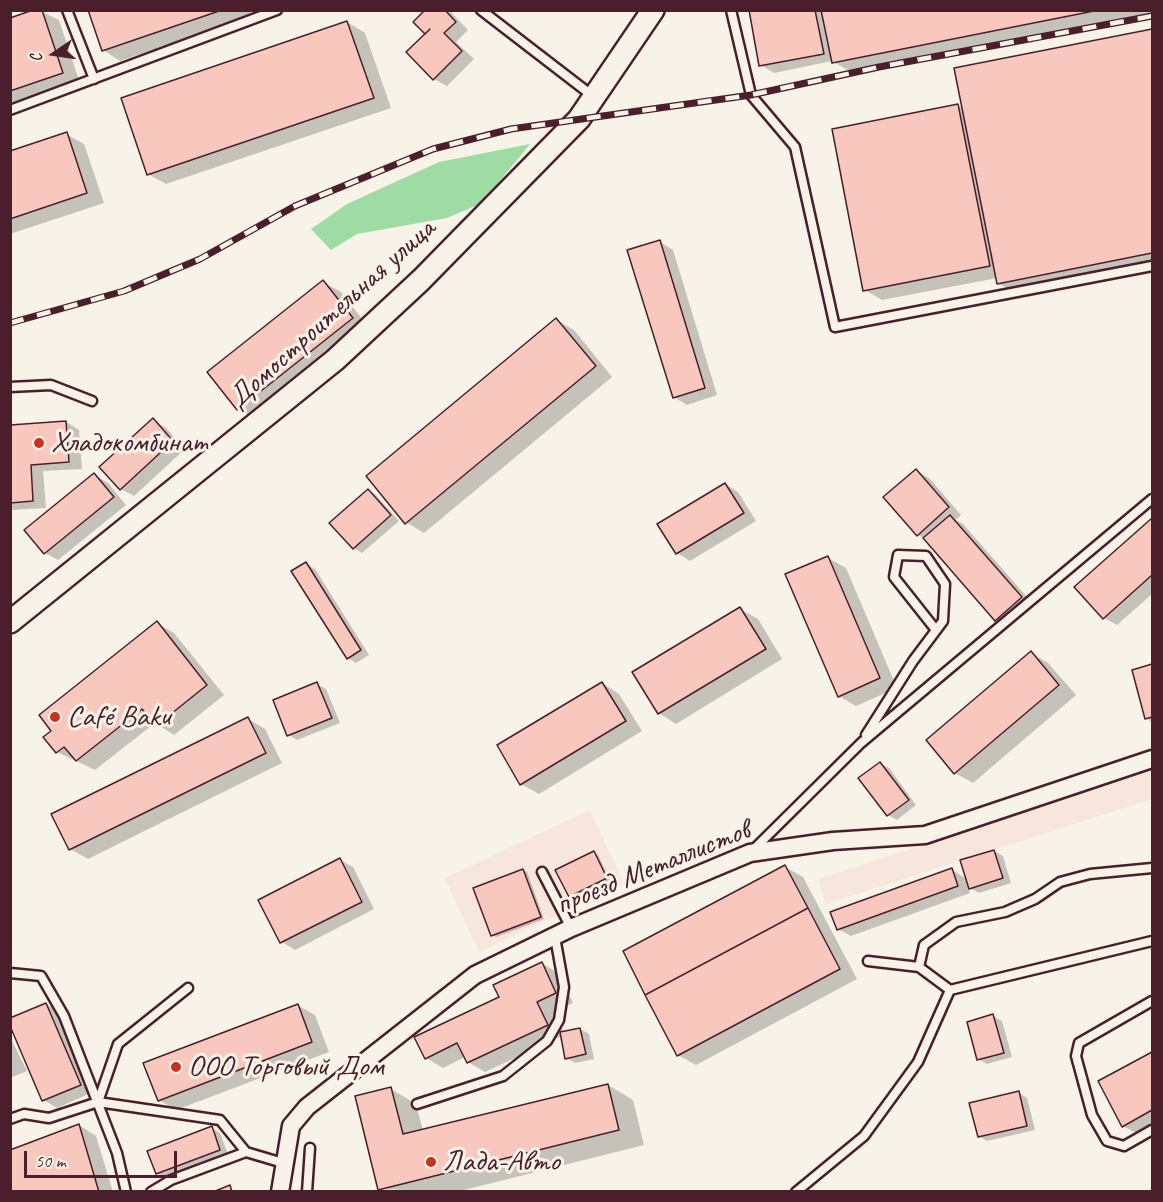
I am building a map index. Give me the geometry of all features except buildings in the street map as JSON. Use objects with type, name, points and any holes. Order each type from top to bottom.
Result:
[{"type":"street","name":"Домостроительная улица","points":[[10,622],[335,360],[421,280],[579,119],[653,10]]},
{"type":"street","name":"проезд Металлистов","points":[[280,1191],[291,1125],[307,1107],[475,975],[571,928],[750,853],[833,841],[925,835],[1152,759]]},
{"type":"lane","points":[[67,10],[94,79]]},
{"type":"lane","points":[[10,110],[94,79],[254,14],[277,10]]},
{"type":"lane","points":[[481,10],[594,97]]},
{"type":"lane","points":[[731,10],[751,95],[795,147],[835,327],[1152,266]]},
{"type":"lane","points":[[10,387],[51,385],[92,401]]},
{"type":"lane","points":[[750,853],[861,743],[1152,499]]},
{"type":"lane","points":[[861,743],[943,621],[945,584],[926,556],[898,555],[894,577],[936,630]]},
{"type":"lane","points":[[919,967],[924,945],[956,922],[1005,912],[1035,899],[1060,882],[1090,874],[1152,868]]},
{"type":"lane","points":[[542,872],[571,928]]},
{"type":"lane","points":[[417,1104],[503,1076],[547,1041],[559,1020],[564,987],[555,937]]},
{"type":"lane","points":[[950,990],[1152,941]]},
{"type":"lane","points":[[868,961],[919,967],[950,990]]},
{"type":"lane","points":[[10,973],[41,976],[64,1016],[117,1153],[126,1191]]},
{"type":"lane","points":[[98,1102],[118,1044],[188,988]]},
{"type":"lane","points":[[796,1191],[864,1136],[918,1062],[950,990]]},
{"type":"lane","points":[[1152,1001],[1079,1043],[1076,1056],[1092,1115],[1107,1141],[1124,1146],[1152,1130]]},
{"type":"lane","points":[[10,1119],[24,1114],[49,1118],[98,1102],[220,1120],[246,1152],[283,1163]]},
{"type":"lane","points":[[307,1191],[310,1148]]},
{"type":"lane","points":[[151,1191],[171,1180],[246,1152]]},
{"type":"shaded area","points":[[1152,771],[1152,799],[826,904],[818,879]]},
{"type":"shaded area","points":[[590,810],[624,884],[479,952],[445,878]]},
{"type":"green space","points":[[530,144],[482,203],[447,218],[357,234],[331,250],[311,229],[347,204],[439,162]]},
{"type":"railway","points":[[10,323],[124,291],[200,259],[295,206],[433,149],[511,129],[751,95],[879,67],[1152,16]]},
{"type":"place","name":"Хладокомбинат","points":[[39,443]]},
{"type":"place","name":"Café Baku","points":[[55,717]]},
{"type":"place","name":"ООО Торговый Дом","points":[[176,1067]]},
{"type":"place","name":"Лада-Авто","points":[[431,1162]]}]
